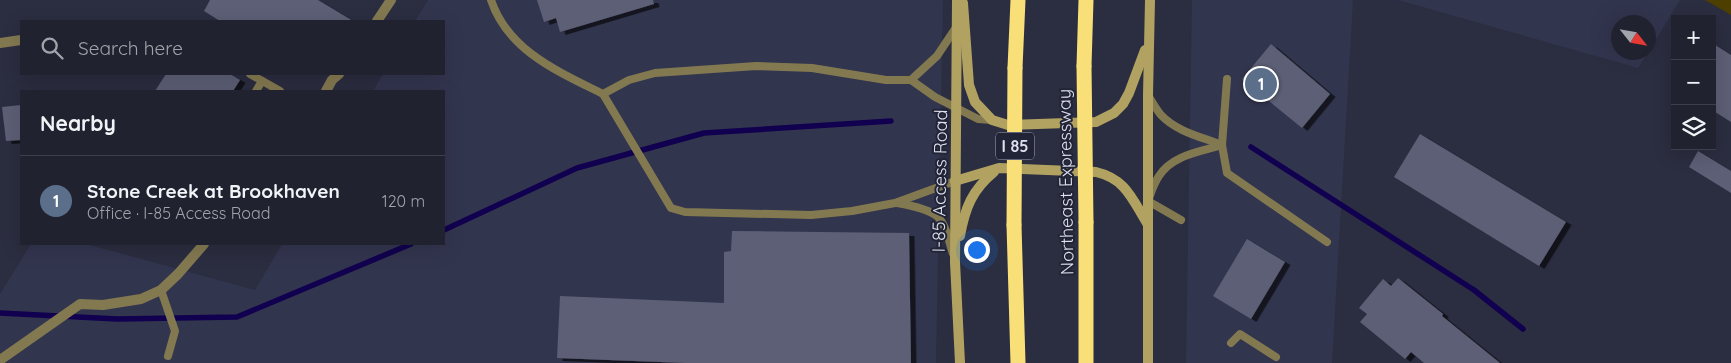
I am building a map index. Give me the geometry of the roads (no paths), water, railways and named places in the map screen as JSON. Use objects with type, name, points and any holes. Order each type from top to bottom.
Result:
[{"type":"highway","name":"I 85","points":[[1018,0],[1015,68],[1014,225],[1018,363]]},
{"type":"highway","name":"Northeast Expressway","points":[[1086,0],[1084,66],[1086,363]]},
{"type":"main road","name":"I-85 Access Road","points":[[957,0],[955,262],[960,363]]},
{"type":"main road","points":[[963,0],[969,85],[975,102],[992,120],[1008,125],[1096,122],[1114,113],[1123,104],[1129,93],[1148,41]]},
{"type":"main road","points":[[1148,363],[1148,41],[1150,0]]},
{"type":"main road","points":[[955,181],[999,168],[1096,172],[1110,175],[1123,184],[1148,224]]},
{"type":"main road","points":[[955,262],[962,222],[970,200],[981,182],[999,168]]},
{"type":"street","points":[[378,20],[391,0]]},
{"type":"street","points":[[0,43],[20,40]]},
{"type":"street","points":[[327,90],[332,80],[338,75]]},
{"type":"street","points":[[0,360],[80,304],[103,305],[141,299],[161,290],[203,245]]},
{"type":"lane","points":[[492,0],[499,17],[511,37],[529,54],[564,75],[603,94],[671,208],[689,212],[811,215],[852,211],[895,203],[955,181]]},
{"type":"lane","points":[[911,80],[937,56],[957,26]]},
{"type":"lane","points":[[603,94],[629,80],[654,73],[756,66],[812,68],[886,80],[911,80],[935,97],[978,119],[992,120]]},
{"type":"lane","points":[[252,75],[278,90]]},
{"type":"lane","points":[[1227,79],[1222,145],[1227,173],[1328,242]]},
{"type":"lane","points":[[257,90],[262,81]]},
{"type":"lane","points":[[1148,95],[1160,114],[1169,123],[1184,131],[1222,145]]},
{"type":"lane","points":[[1181,220],[1148,201],[1158,177],[1166,166],[1178,158],[1222,145]]},
{"type":"lane","points":[[895,203],[918,207],[938,217],[946,233],[955,262]]},
{"type":"lane","points":[[161,290],[175,331],[168,356]]},
{"type":"lane","points":[[1231,343],[1240,334],[1276,356]]},
{"type":"waterway","points":[[445,230],[577,168],[704,133],[891,121]]},
{"type":"waterway","points":[[1251,147],[1474,290],[1523,329]]},
{"type":"waterway","points":[[0,313],[117,319],[237,317],[409,245]]},
{"type":"place","name":"Stone Creek at Brookhaven","points":[[1261,84]]}]
